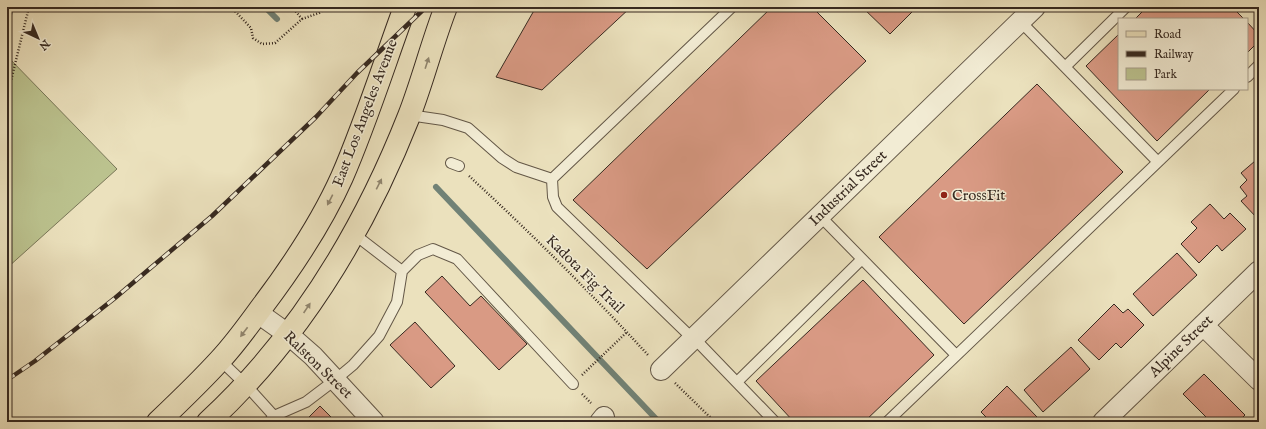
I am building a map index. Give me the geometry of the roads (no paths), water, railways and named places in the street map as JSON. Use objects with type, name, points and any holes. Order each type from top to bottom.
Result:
[{"type":"main road","name":"East Los Angeles Avenue","points":[[158,422],[238,340],[291,268],[317,225],[341,178],[356,143],[406,7]]},
{"type":"main road","points":[[208,422],[246,385],[289,335],[330,274],[354,234],[386,170],[409,115],[446,7]]},
{"type":"street","name":"Industrial Street","points":[[661,370],[1035,7]]},
{"type":"street","name":"Alpine Street","points":[[1103,422],[1259,270]]},
{"type":"street","name":"Ralston Street","points":[[258,313],[289,335],[313,356],[374,422]]},
{"type":"street","points":[[1203,324],[1259,380]]},
{"type":"lane","points":[[732,7],[552,179],[553,197],[558,207],[694,339],[775,422]]},
{"type":"lane","points":[[1065,67],[1126,7]]},
{"type":"lane","points":[[1020,21],[1158,162]]},
{"type":"lane","points":[[1248,76],[1259,65]]},
{"type":"lane","points":[[887,422],[1233,90]]},
{"type":"lane","points":[[409,115],[443,120],[468,128],[502,158],[516,167],[552,179]]},
{"type":"lane","points":[[820,216],[956,355]]},
{"type":"lane","points":[[354,234],[402,271]]},
{"type":"lane","points":[[220,360],[246,385],[272,419],[306,402],[352,365],[379,336],[397,302],[402,271],[418,255],[433,248],[456,258],[573,384]]},
{"type":"lane","points":[[737,382],[862,259]]},
{"type":"waterway","points":[[7,23],[11,7]]},
{"type":"waterway","points":[[265,7],[277,19]]},
{"type":"waterway","points":[[436,187],[659,422]]},
{"type":"railway","points":[[7,380],[35,361],[115,298],[212,216],[316,117],[357,73],[426,7]]},
{"type":"place","name":"CrossFit","points":[[944,195]]}]
